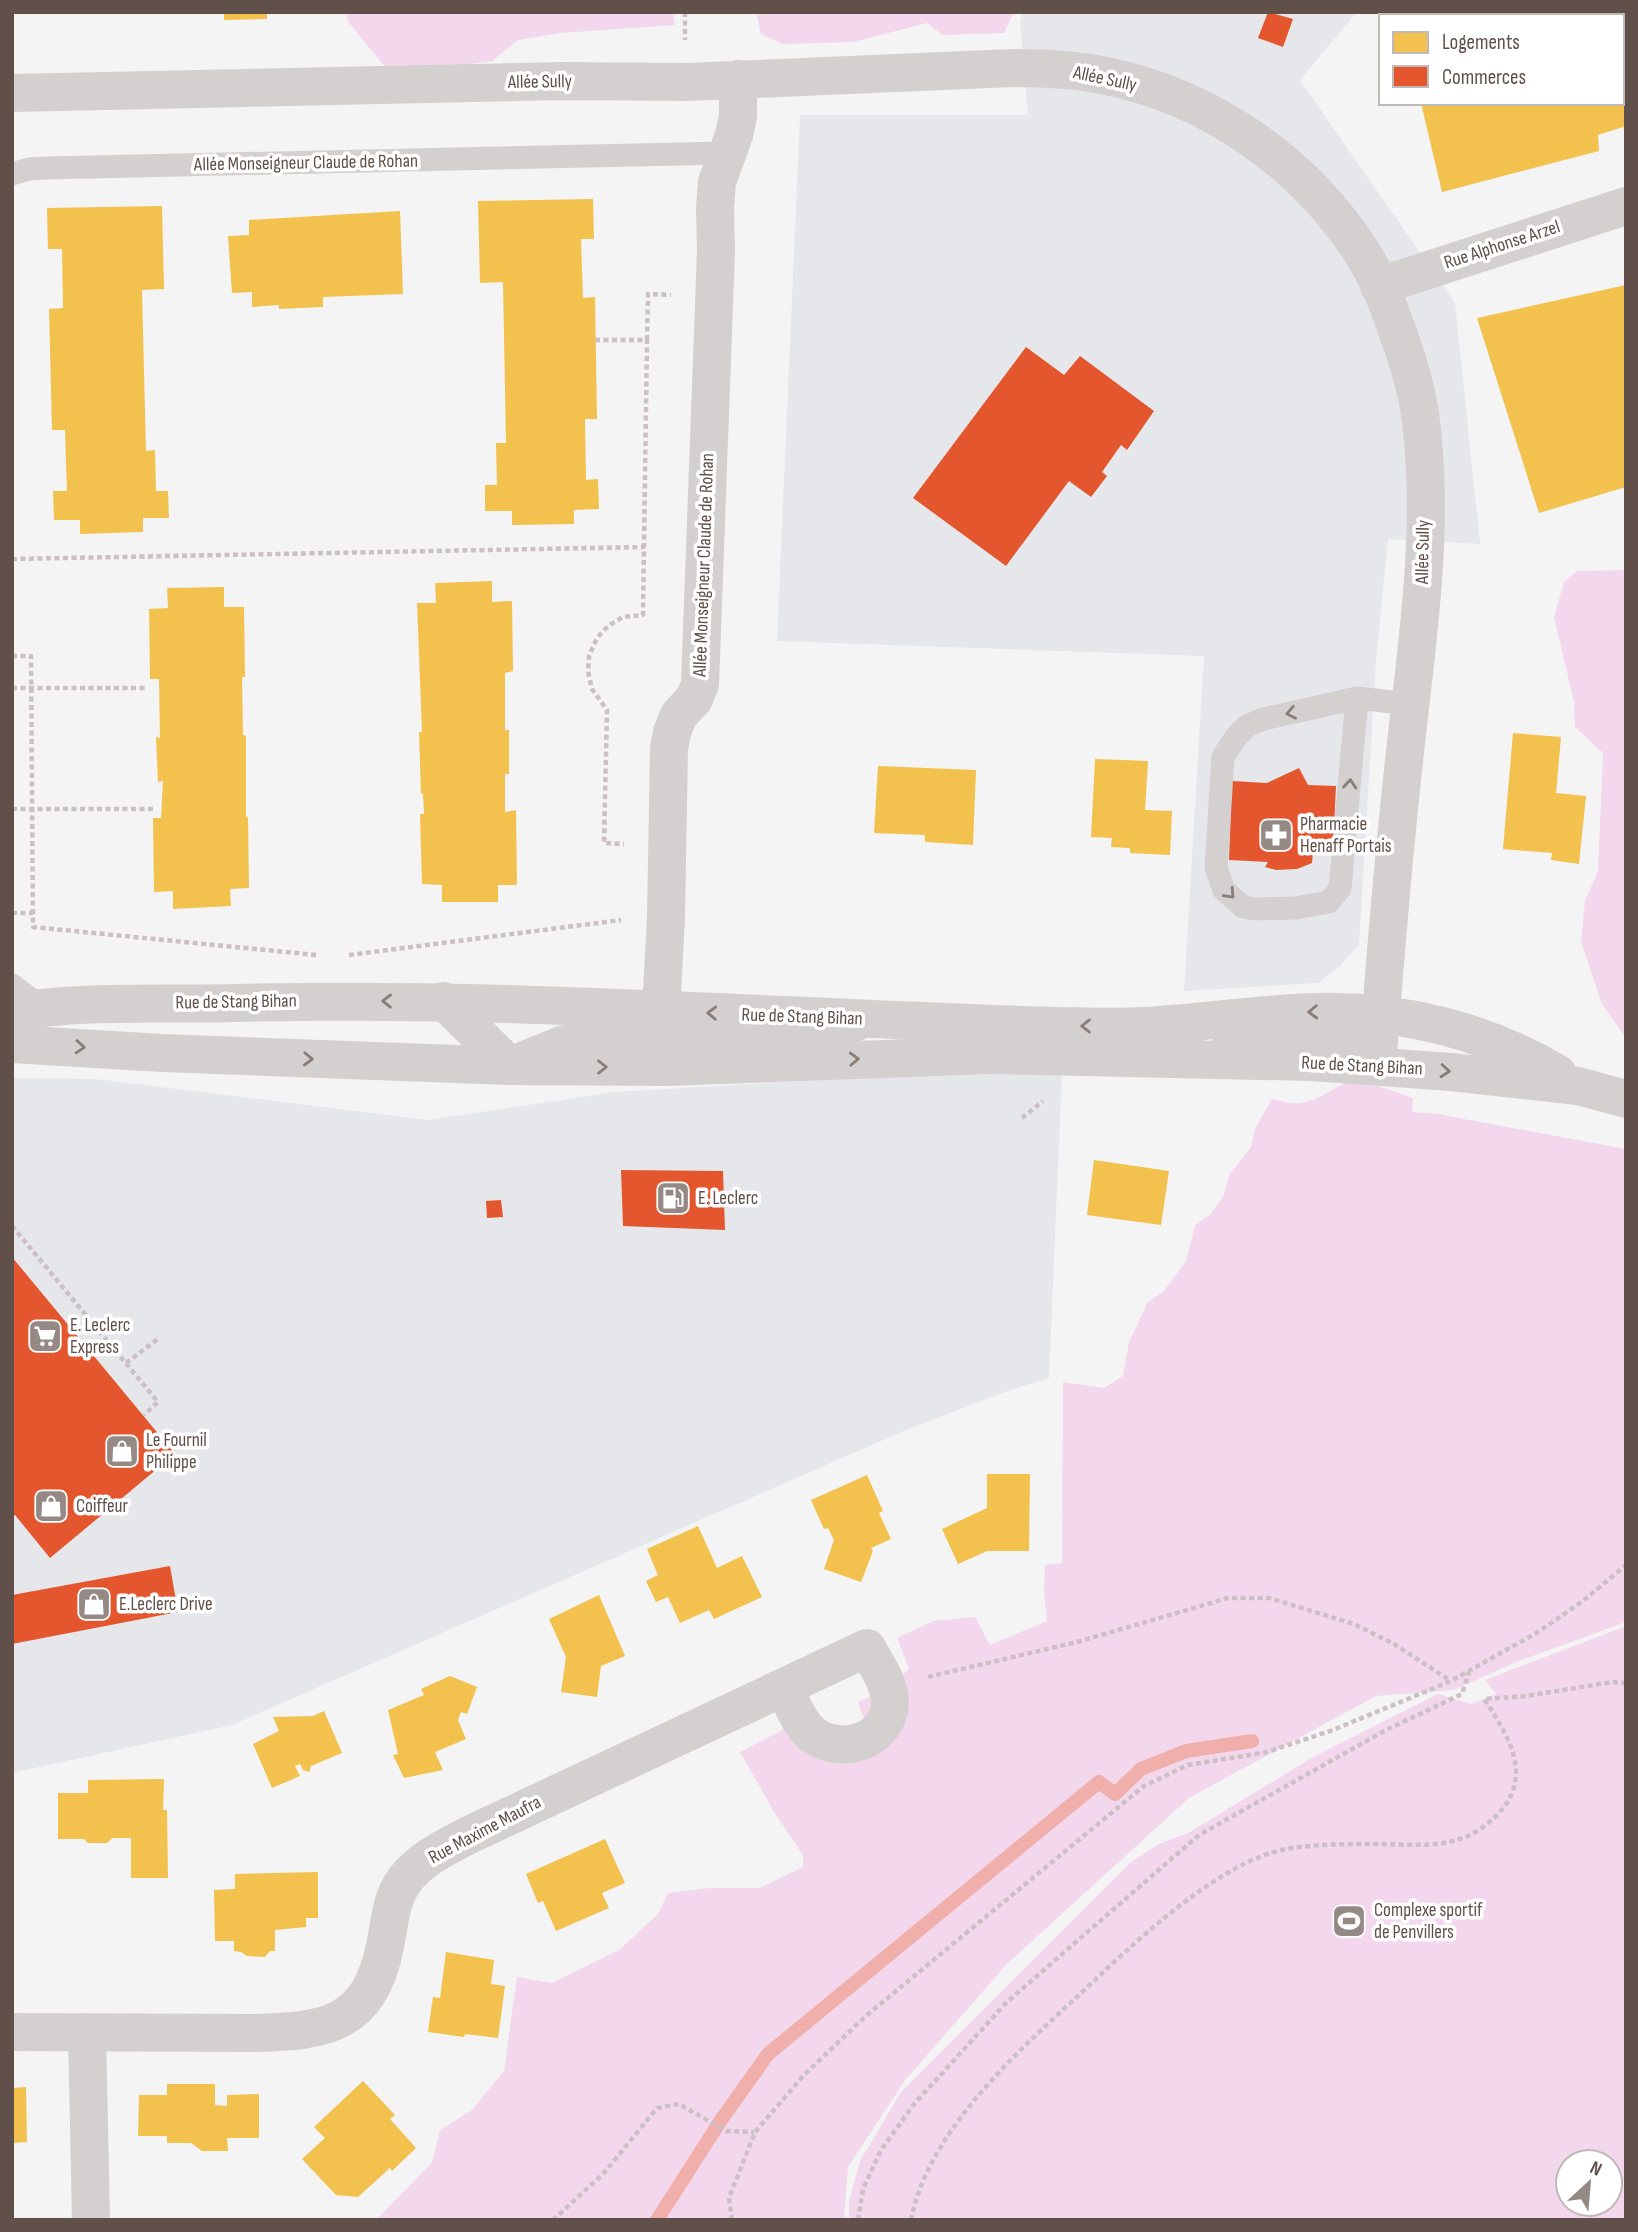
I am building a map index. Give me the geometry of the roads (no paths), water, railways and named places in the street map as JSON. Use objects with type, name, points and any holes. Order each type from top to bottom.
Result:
[{"type":"street","name":"Allée Sully","points":[[12,93],[564,81],[686,82],[1013,68],[1079,71],[1128,81],[1197,107],[1274,153],[1315,192],[1339,220],[1362,253],[1380,286],[1414,383],[1424,453],[1424,576],[1384,965],[1379,1041]]},
{"type":"street","name":"Allée Monseigneur Claude de Rohan","points":[[661,1011],[666,917],[669,749],[679,715],[694,699],[700,684],[715,208],[718,182],[738,116],[738,79]]},
{"type":"street","name":"Rue Alphonse Arzel","points":[[1380,286],[1626,206]]},
{"type":"street","name":"Rue de Stang Bihan","points":[[22,1001],[444,1002],[1030,1026],[1142,1026],[1319,1012],[1379,1041],[1626,1099]]},
{"type":"street","points":[[444,1002],[510,1066],[564,1044],[583,1040],[811,1040],[830,1036],[862,1019]]},
{"type":"street","name":"Rue de Stang Bihan","points":[[12,1044],[163,1053],[510,1066],[666,1067],[991,1055],[1209,1060],[1379,1041],[1421,1021],[1484,1040],[1546,1067],[1578,1086]]},
{"type":"street","name":"Rue Maxime Maufra","points":[[12,2032],[295,2032],[320,2028],[337,2020],[362,2002],[377,1978],[396,1895],[405,1879],[438,1851],[784,1687],[867,1648],[890,1700],[888,1717],[878,1733],[860,1742],[842,1744],[824,1741],[811,1733],[798,1718],[784,1687]]},
{"type":"street","points":[[87,2032],[91,2220]]},
{"type":"lane","name":"Allée Monseigneur Claude de Rohan","points":[[12,174],[46,168],[726,153]]},
{"type":"lane","points":[[1357,698],[1340,888],[1329,901],[1296,908],[1243,907],[1224,890],[1216,868],[1223,757],[1236,737],[1247,726],[1263,719],[1357,698],[1410,704]]},
{"type":"waterway","points":[[657,2220],[721,2120],[768,2054],[1099,1782],[1115,1794],[1141,1769],[1186,1751],[1252,1741]]},
{"type":"place","name":"Pharmacie Henaff Portais","points":[[1276,835]]},
{"type":"place","name":"E. Leclerc","points":[[673,1198]]},
{"type":"place","name":"E. Leclerc Express","points":[[45,1336]]},
{"type":"place","name":"Le Fournil Philippe","points":[[122,1451]]},
{"type":"place","name":"Coiffeur","points":[[51,1506]]},
{"type":"place","name":"E.Leclerc Drive","points":[[94,1604]]},
{"type":"place","name":"Complexe sportif de Penvillers","points":[[1349,1921]]}]
